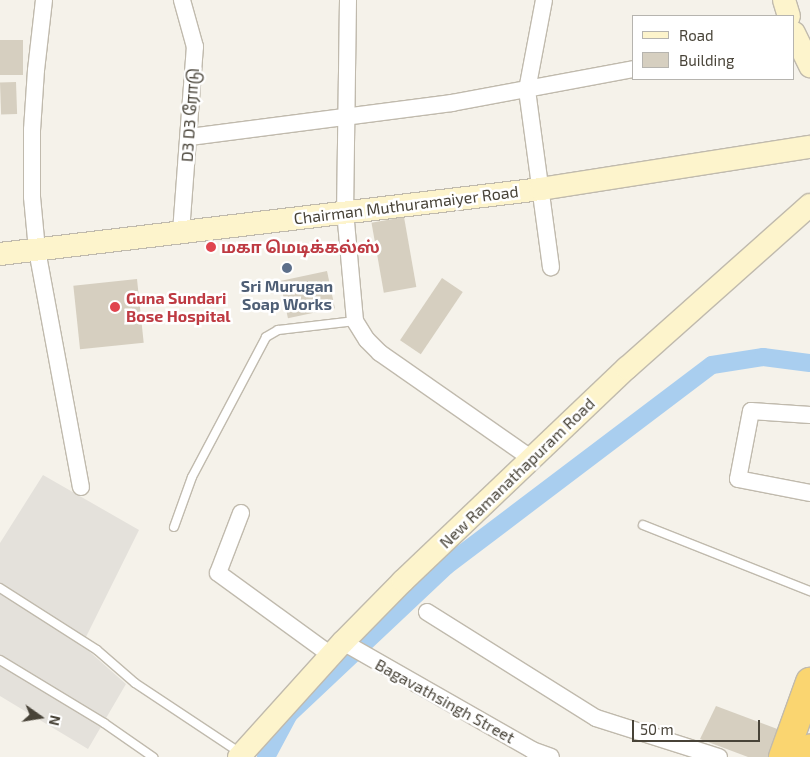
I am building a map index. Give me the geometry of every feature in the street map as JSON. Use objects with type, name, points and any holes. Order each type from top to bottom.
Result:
[{"type":"highway","points":[[782,757],[810,682]]},
{"type":"highway","points":[[807,757],[810,749]]},
{"type":"street","points":[[44,0],[36,70],[32,130],[32,197],[38,250],[81,487]]},
{"type":"street","name":"D3 D3 ரோடு","points":[[181,232],[190,137],[195,47],[182,0]]},
{"type":"street","points":[[348,0],[345,211],[354,321],[367,340],[380,353],[532,459]]},
{"type":"street","points":[[544,0],[527,90],[551,267]]},
{"type":"street","points":[[784,0],[789,15]]},
{"type":"street","points":[[190,137],[347,117],[527,90],[632,69]]},
{"type":"street","name":"Chairman Muthuramaiyer Road","points":[[0,254],[345,211],[541,189],[810,147]]},
{"type":"street","name":"New Ramanathapuram Road","points":[[241,755],[341,648],[532,459],[627,368],[810,205]]},
{"type":"street","points":[[810,415],[752,411],[738,478],[810,493]]},
{"type":"street","name":"Bagavathsingh Street","points":[[242,514],[218,573],[341,648],[366,656],[532,750],[551,757]]},
{"type":"street","points":[[427,612],[596,718],[719,757]]},
{"type":"lane","points":[[174,527],[192,477],[266,337],[278,330],[354,321]]},
{"type":"lane","points":[[643,525],[810,591]]},
{"type":"lane","points":[[0,588],[97,650],[135,683],[241,755]]},
{"type":"lane","points":[[0,660],[104,723],[153,757]]},
{"type":"shaded area","points":[[43,475],[139,530],[82,645],[126,684],[88,749],[0,696],[0,543]]},
{"type":"building","points":[[0,40],[23,40],[23,75],[0,75]]},
{"type":"building","points":[[16,82],[17,114],[1,115],[0,83]]},
{"type":"building","points":[[404,217],[416,287],[384,293],[372,223]]},
{"type":"building","points":[[327,271],[335,308],[288,318],[280,281]]},
{"type":"building","points":[[442,278],[463,292],[421,354],[400,340]]},
{"type":"building","points":[[137,279],[144,343],[80,349],[73,286]]},
{"type":"building","points":[[716,706],[780,730],[770,757],[748,757],[700,739]]},
{"type":"waterway","points":[[266,757],[289,714],[446,566],[712,365],[763,357],[810,363]]},
{"type":"place","name":"மகா மெடிக்கல்ஸ்","points":[[211,247]]},
{"type":"place","name":"Sri Murugan Soap Works","points":[[287,268]]},
{"type":"place","name":"Guna Sundari Bose Hospital","points":[[115,307]]}]
